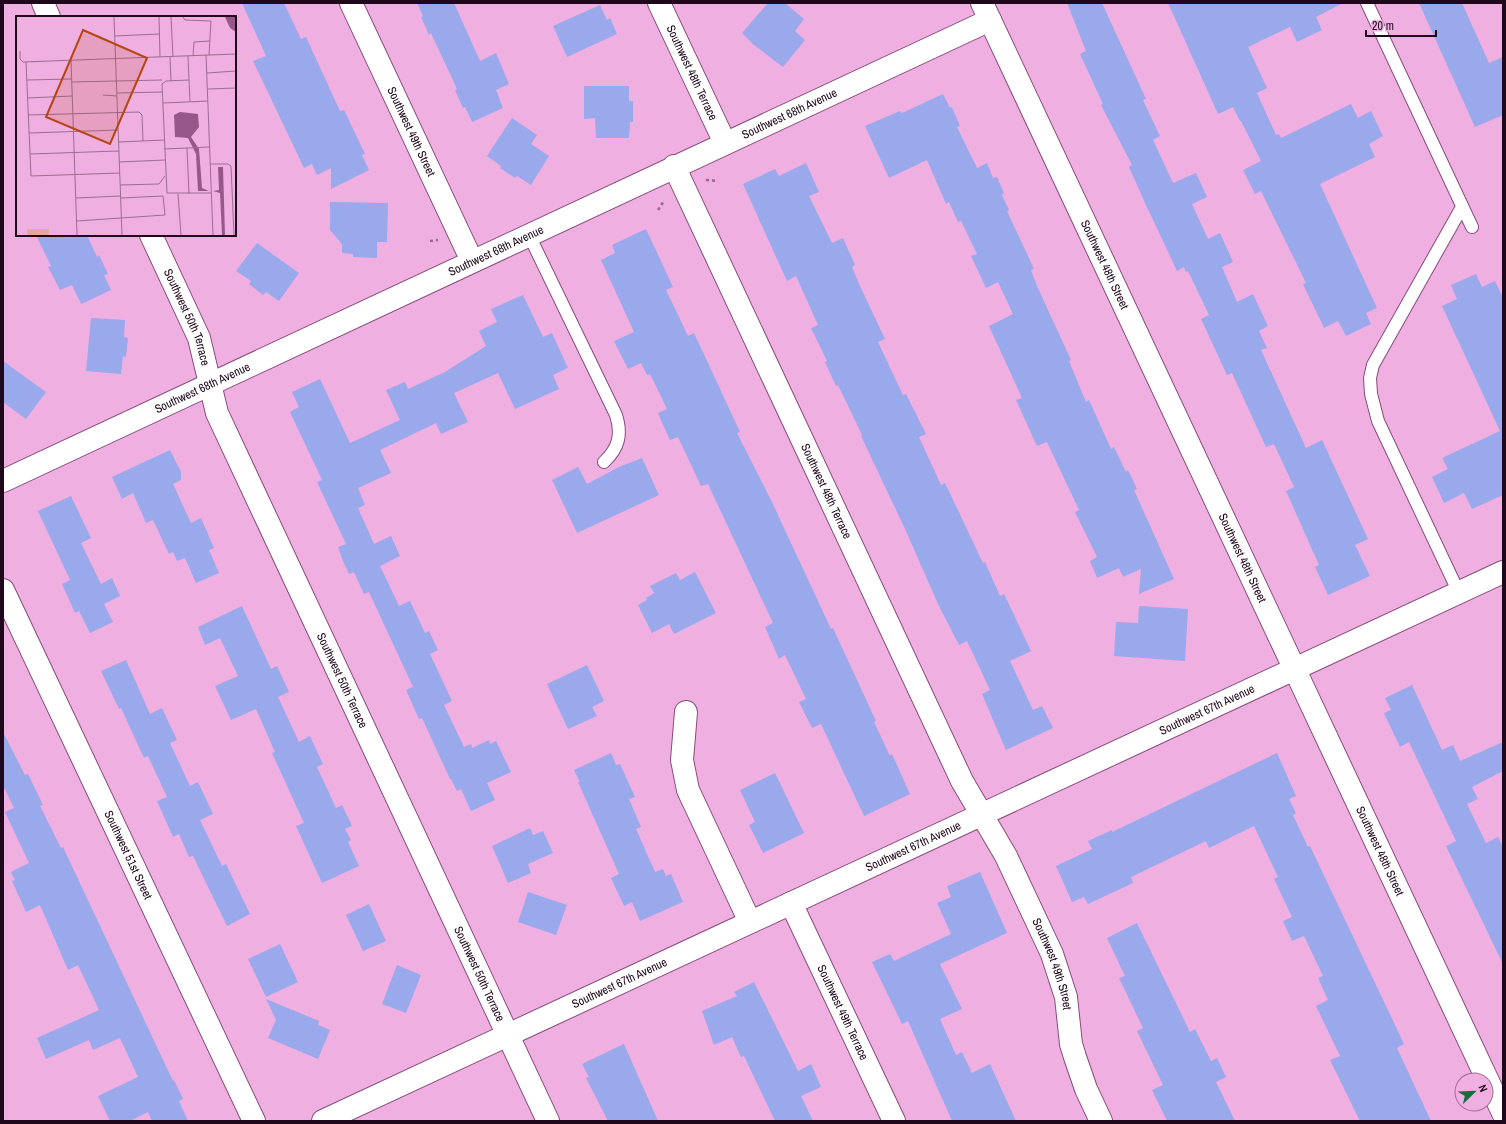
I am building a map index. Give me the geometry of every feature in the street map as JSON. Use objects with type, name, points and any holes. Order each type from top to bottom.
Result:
[{"type":"street","points":[[43,3],[49,16]]},
{"type":"street","name":"Southwest 49th Street","points":[[351,3],[472,261]]},
{"type":"street","name":"Southwest 48th Terrace","points":[[659,3],[724,143]]},
{"type":"street","name":"Southwest 68th Avenue","points":[[3,482],[724,143],[986,11]]},
{"type":"street","name":"Southwest 48th Street","points":[[986,11],[1503,1113]]},
{"type":"street","name":"Southwest 48th Terrace","points":[[674,166],[955,767],[982,815]]},
{"type":"street","name":"Southwest 50th Terrace","points":[[151,236],[199,338],[217,413],[548,1121]]},
{"type":"street","name":"Southwest 67th Avenue","points":[[323,1121],[1503,572]]},
{"type":"street","name":"Southwest 51st Street","points":[[3,590],[254,1121]]},
{"type":"street","points":[[686,712],[682,760],[688,790],[750,922]]},
{"type":"street","name":"Southwest 49th Street","points":[[982,815],[1006,856],[1057,967],[1066,997],[1073,1051],[1086,1089],[1102,1121]]},
{"type":"street","name":"Southwest 49th Terrace","points":[[792,903],[894,1121]]},
{"type":"lane","points":[[1367,3],[1472,227]]},
{"type":"lane","points":[[1459,593],[1378,421],[1371,394],[1370,378],[1378,354],[1397,326],[1462,207]]},
{"type":"lane","points":[[529,235],[616,415],[620,434],[613,454],[604,462]]},
{"type":"path","points":[[703,180],[717,181]]},
{"type":"path","points":[[658,210],[665,200]]},
{"type":"building","points":[[242,3],[284,3],[301,39],[306,37],[340,111],[344,110],[365,154],[362,155],[369,170],[331,189],[331,168],[317,175],[312,164],[304,168],[253,61],[266,56]]},
{"type":"building","points":[[417,3],[454,3],[480,61],[496,53],[509,84],[496,90],[503,108],[472,122],[465,107],[463,108],[455,90],[457,89],[431,33],[429,35]]},
{"type":"building","points":[[768,3],[785,3],[804,19],[795,31],[805,40],[783,67],[754,45],[742,33]]},
{"type":"building","points":[[1067,3],[1102,3],[1146,99],[1143,100],[1160,136],[1153,140],[1173,183],[1196,173],[1207,197],[1192,204],[1208,239],[1220,233],[1233,262],[1222,267],[1237,302],[1253,294],[1268,326],[1259,331],[1267,348],[1261,350],[1306,448],[1322,440],[1368,539],[1355,545],[1370,576],[1328,595],[1315,567],[1319,565],[1286,491],[1294,487],[1274,444],[1266,447],[1232,373],[1227,375],[1201,319],[1209,315],[1188,271],[1186,272],[1184,267],[1177,271],[1146,205],[1129,167],[1132,165],[1101,105],[1103,104],[1080,54],[1086,51]]},
{"type":"building","points":[[1168,3],[1343,3],[1316,17],[1322,30],[1297,42],[1290,27],[1248,47],[1267,88],[1257,93],[1276,135],[1279,134],[1281,138],[1351,104],[1358,118],[1371,111],[1383,136],[1369,144],[1375,157],[1320,184],[1377,308],[1366,313],[1371,324],[1346,336],[1338,321],[1324,328],[1303,284],[1306,283],[1261,191],[1255,194],[1243,170],[1261,161],[1233,107],[1218,114]]},
{"type":"building","points":[[1419,3],[1462,3],[1489,63],[1503,57],[1503,115],[1475,127]]},
{"type":"building","points":[[600,5],[607,20],[610,18],[617,34],[567,57],[553,26]]},
{"type":"building","points":[[584,86],[629,86],[629,101],[633,101],[633,122],[630,122],[629,138],[596,138],[595,118],[584,119]]},
{"type":"building","points":[[943,94],[950,108],[952,107],[960,126],[957,127],[977,168],[987,163],[993,178],[997,177],[1004,193],[1002,195],[1009,210],[1007,211],[1034,269],[1031,270],[1037,286],[1071,360],[1069,361],[1086,402],[1089,400],[1111,449],[1114,447],[1126,472],[1128,470],[1137,489],[1134,490],[1174,579],[1139,594],[1141,569],[1123,577],[1119,568],[1097,578],[1090,561],[1097,557],[1075,512],[1079,510],[1047,442],[1037,446],[1016,400],[1022,398],[989,326],[1013,314],[998,282],[986,288],[971,256],[977,254],[961,221],[958,222],[949,202],[946,204],[927,160],[889,178],[865,126],[900,111],[902,113]]},
{"type":"building","points":[[512,118],[537,135],[531,144],[549,156],[531,185],[517,176],[515,178],[500,168],[501,166],[487,156]]},
{"type":"building","points":[[806,163],[819,192],[809,196],[832,243],[843,238],[855,265],[852,267],[885,339],[878,342],[903,395],[906,394],[926,434],[919,437],[941,485],[945,483],[983,563],[985,562],[1000,596],[1004,594],[1031,651],[1010,661],[1033,710],[1042,706],[1053,728],[1006,750],[982,694],[990,690],[967,641],[959,645],[938,604],[906,531],[861,436],[862,435],[825,362],[827,361],[811,328],[818,325],[796,276],[787,281],[743,184],[775,169],[779,176]]},
{"type":"building","points":[[330,202],[388,203],[387,242],[377,242],[377,258],[353,257],[353,254],[342,253],[342,244],[330,230]]},
{"type":"building","points":[[646,229],[673,287],[666,290],[688,336],[694,333],[740,432],[737,433],[771,500],[831,629],[833,628],[876,721],[874,722],[890,756],[892,754],[910,794],[864,816],[821,724],[812,728],[799,702],[806,699],[785,655],[779,659],[765,627],[773,623],[708,484],[701,486],[678,437],[670,440],[658,413],[667,409],[650,374],[647,375],[641,363],[628,369],[614,341],[634,332],[601,260],[615,253],[612,245]]},
{"type":"building","points":[[36,236],[87,236],[97,257],[99,255],[108,274],[104,275],[111,290],[81,304],[72,285],[60,290],[48,267],[51,266]]},
{"type":"building","points":[[257,243],[299,273],[279,301],[266,292],[263,295],[249,284],[251,281],[236,271]]},
{"type":"building","points":[[1476,274],[1482,287],[1495,281],[1503,298],[1503,495],[1472,509],[1464,493],[1444,503],[1432,477],[1448,469],[1442,458],[1500,431],[1442,306],[1457,299],[1451,285]]},
{"type":"building","points":[[523,295],[543,337],[552,333],[568,368],[553,375],[559,389],[515,409],[498,373],[454,393],[468,422],[441,434],[436,423],[380,450],[391,473],[358,488],[365,505],[358,508],[374,544],[391,536],[400,556],[380,566],[399,606],[410,601],[425,633],[429,631],[438,650],[430,654],[452,701],[444,705],[464,747],[471,744],[472,748],[489,740],[490,744],[496,741],[511,772],[487,783],[495,800],[471,811],[461,789],[457,791],[450,779],[422,718],[419,719],[406,690],[413,687],[369,592],[364,594],[354,572],[349,574],[343,561],[338,547],[346,544],[317,482],[322,480],[290,412],[299,407],[292,392],[320,379],[350,443],[400,420],[386,390],[405,382],[408,389],[445,372],[486,346],[479,331],[497,322],[491,309]]},
{"type":"building","points":[[91,318],[125,320],[124,337],[128,338],[126,357],[123,356],[121,374],[86,371]]},
{"type":"building","points":[[3,361],[46,392],[26,419],[3,402]]},
{"type":"building","points":[[170,450],[181,472],[181,480],[173,484],[191,523],[201,518],[214,548],[209,550],[219,573],[196,583],[185,558],[177,561],[173,552],[169,554],[153,520],[146,523],[133,493],[122,499],[112,477]]},
{"type":"building","points":[[642,458],[659,495],[577,533],[552,480],[578,467],[587,484],[619,467]]},
{"type":"building","points":[[71,496],[91,538],[81,543],[101,584],[112,578],[120,596],[104,604],[113,622],[90,633],[79,611],[75,613],[62,584],[70,580],[38,511]]},
{"type":"building","points":[[695,572],[716,613],[674,634],[669,624],[652,633],[638,605],[647,600],[646,598],[654,593],[650,586],[676,573],[680,580]]},
{"type":"building","points":[[242,606],[271,669],[277,666],[289,692],[278,697],[299,742],[310,736],[323,764],[317,767],[336,808],[342,805],[352,826],[345,829],[351,840],[348,842],[359,866],[322,883],[296,826],[304,823],[272,753],[275,752],[256,709],[231,720],[215,686],[238,676],[220,638],[205,645],[198,627]]},
{"type":"building","points":[[1139,606],[1188,609],[1185,661],[1114,656],[1116,622],[1138,623]]},
{"type":"building","points":[[126,660],[150,714],[162,708],[177,740],[170,743],[190,786],[198,782],[213,814],[200,820],[222,866],[226,864],[250,914],[227,926],[193,856],[189,857],[179,834],[173,837],[157,801],[167,797],[148,756],[144,758],[121,708],[119,709],[101,671]]},
{"type":"building","points":[[587,665],[604,701],[592,707],[597,716],[568,729],[547,684]]},
{"type":"building","points":[[1412,685],[1442,750],[1453,745],[1460,761],[1503,742],[1503,771],[1472,787],[1478,799],[1467,804],[1486,843],[1498,837],[1503,847],[1503,964],[1446,846],[1456,841],[1409,742],[1400,747],[1384,713],[1391,710],[1385,698]]},
{"type":"building","points":[[3,732],[25,775],[28,774],[43,805],[40,806],[61,848],[63,847],[173,1081],[174,1080],[183,1099],[179,1101],[188,1121],[152,1121],[148,1112],[130,1121],[110,1121],[98,1096],[138,1077],[120,1038],[93,1050],[89,1040],[46,1059],[37,1038],[99,1010],[78,965],[68,970],[40,905],[26,912],[12,881],[15,880],[11,872],[29,863],[5,812],[14,808],[3,785]]},
{"type":"building","points":[[611,753],[616,765],[620,764],[635,797],[629,799],[641,827],[636,829],[655,872],[663,869],[666,876],[671,874],[683,902],[640,921],[632,902],[624,906],[611,878],[619,874],[574,770]]},
{"type":"building","points":[[1277,753],[1296,796],[1289,799],[1296,813],[1293,815],[1308,847],[1310,846],[1404,1044],[1397,1048],[1431,1121],[1360,1121],[1330,1060],[1340,1056],[1316,1006],[1328,1000],[1318,978],[1323,976],[1304,936],[1292,941],[1283,921],[1292,917],[1274,879],[1278,877],[1254,826],[1209,848],[1206,841],[1131,877],[1133,883],[1088,904],[1084,897],[1072,902],[1056,866],[1092,849],[1088,841],[1112,830],[1112,832]]},
{"type":"building","points":[[775,773],[804,833],[763,853],[749,825],[755,822],[740,790]]},
{"type":"building","points":[[530,828],[533,835],[543,831],[553,853],[528,864],[531,873],[508,883],[492,846]]},
{"type":"building","points":[[980,872],[1007,933],[940,964],[962,1009],[940,1019],[956,1055],[962,1052],[972,1073],[990,1064],[1016,1121],[952,1121],[908,1021],[902,1024],[872,962],[890,954],[894,961],[951,934],[937,903],[951,897],[947,886]]},
{"type":"building","points":[[528,892],[567,905],[556,935],[518,922]]},
{"type":"building","points":[[369,904],[386,941],[363,951],[346,915]]},
{"type":"building","points":[[1137,923],[1190,1032],[1195,1029],[1211,1061],[1217,1058],[1226,1077],[1216,1082],[1235,1121],[1167,1121],[1152,1090],[1163,1085],[1137,1031],[1143,1028],[1119,978],[1125,976],[1107,938]]},
{"type":"building","points":[[280,944],[298,982],[266,997],[248,959]]},
{"type":"building","points":[[397,965],[421,975],[406,1013],[382,1004]]},
{"type":"building","points":[[754,982],[798,1071],[811,1064],[821,1087],[801,1096],[813,1121],[775,1121],[744,1056],[741,1057],[732,1037],[714,1045],[702,1011],[737,996],[734,992]]},
{"type":"building","points":[[266,999],[319,1021],[318,1025],[330,1030],[318,1059],[268,1038],[276,1020]]},
{"type":"building","points":[[624,1044],[658,1121],[608,1121],[586,1078],[589,1077],[582,1064]]}]
